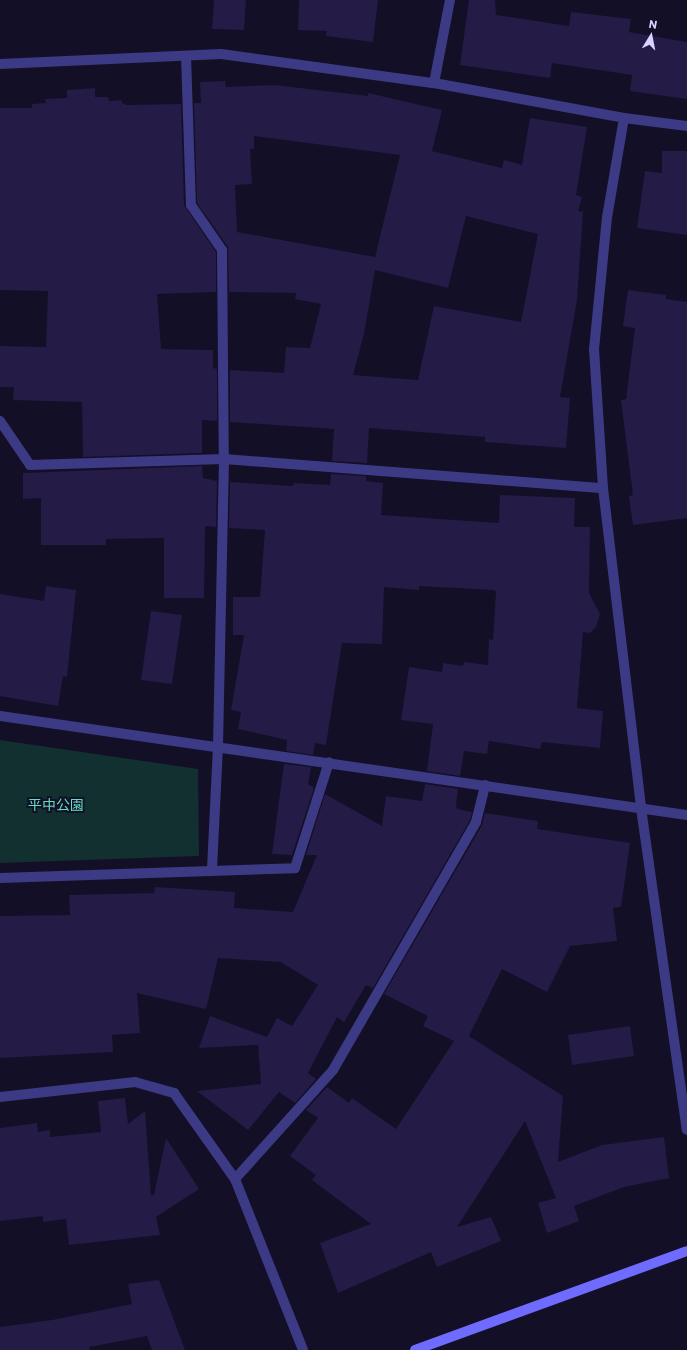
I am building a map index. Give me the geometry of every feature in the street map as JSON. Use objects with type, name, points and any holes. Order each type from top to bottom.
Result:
[{"type":"street","points":[[434,83],[450,0]]},
{"type":"street","points":[[0,64],[221,54],[434,83],[624,118],[687,126]]},
{"type":"street","points":[[186,56],[191,205],[222,250],[224,459],[218,746],[212,870]]},
{"type":"street","points":[[624,118],[607,217],[594,349],[603,488],[641,808],[687,1130]]},
{"type":"street","points":[[0,421],[30,465],[224,459],[603,488]]},
{"type":"street","points":[[0,716],[218,746],[687,815]]},
{"type":"street","points":[[0,878],[296,868],[329,762]]},
{"type":"street","points":[[235,1179],[333,1070],[476,822],[485,785]]},
{"type":"street","points":[[0,1097],[136,1082],[174,1093],[235,1179],[303,1350]]},
{"type":"street","points":[[415,1350],[687,1251]]},
{"type":"green space","name":"平中公園","points":[[0,740],[198,769],[199,856],[0,863]]},
{"type":"building","points":[[214,0],[246,0],[244,30],[212,29]]},
{"type":"building","points":[[299,0],[378,0],[373,42],[326,36],[327,31],[298,30]]},
{"type":"building","points":[[469,0],[495,0],[496,15],[569,26],[571,12],[631,19],[629,32],[687,42],[687,99],[630,91],[632,75],[552,63],[550,78],[460,65]]},
{"type":"building","points":[[225,81],[226,87],[275,85],[368,96],[368,93],[442,110],[432,151],[502,168],[504,160],[522,165],[530,118],[587,127],[576,195],[582,197],[578,211],[583,212],[577,300],[560,397],[570,398],[566,448],[485,442],[485,437],[369,428],[367,463],[332,461],[334,429],[230,422],[230,370],[284,373],[286,347],[310,348],[321,304],[295,299],[296,293],[229,292],[228,247],[197,203],[194,103],[201,103],[200,82]],"holes":[[[254,136],[400,155],[375,257],[237,232],[235,185],[252,184],[250,149],[254,149]],[[466,216],[538,234],[521,322],[434,306],[418,380],[353,375],[364,334],[375,270],[448,288]]]},
{"type":"building","points":[[95,88],[95,97],[108,97],[109,101],[122,100],[122,103],[127,105],[181,104],[184,205],[216,252],[216,292],[157,294],[161,349],[213,350],[213,368],[217,369],[217,421],[202,420],[202,453],[83,457],[82,402],[13,400],[14,387],[0,387],[0,346],[46,347],[48,291],[0,290],[0,108],[32,108],[32,104],[46,103],[45,99],[67,98],[67,90]]},
{"type":"building","points":[[662,151],[687,151],[687,235],[637,228],[645,171],[662,173]]},
{"type":"building","points":[[628,290],[666,295],[666,299],[687,302],[687,518],[633,525],[629,496],[633,495],[621,400],[626,399],[635,328],[623,326]]},
{"type":"building","points":[[202,466],[203,478],[217,481],[216,527],[205,526],[204,598],[164,598],[164,538],[106,539],[106,545],[41,545],[41,498],[23,499],[23,473]]},
{"type":"building","points":[[331,474],[366,476],[366,481],[383,483],[381,515],[499,523],[500,495],[575,498],[574,527],[590,527],[589,593],[600,614],[596,627],[590,633],[583,632],[577,708],[603,711],[600,748],[542,742],[540,749],[489,741],[487,754],[464,751],[460,776],[427,771],[433,724],[401,720],[409,667],[442,672],[443,663],[463,666],[464,662],[488,665],[489,639],[493,640],[496,592],[494,590],[419,586],[419,590],[384,587],[382,644],[342,643],[326,745],[315,743],[313,755],[286,751],[287,740],[238,729],[241,712],[231,710],[244,635],[233,635],[233,597],[260,597],[265,530],[229,528],[230,482],[293,486],[294,483],[330,485]]},
{"type":"building","points":[[46,586],[76,590],[67,677],[63,676],[58,706],[0,696],[0,594],[44,601]]},
{"type":"building","points":[[151,611],[182,615],[172,684],[141,680]]},
{"type":"building","points":[[284,764],[311,767],[308,784],[314,788],[292,855],[272,854]]},
{"type":"building","points":[[425,784],[458,789],[457,809],[472,812],[470,820],[373,988],[366,985],[344,1022],[337,1017],[308,1073],[316,1079],[295,1103],[279,1092],[248,1130],[197,1091],[261,1084],[258,1045],[199,1048],[210,1016],[267,1037],[277,1018],[292,1026],[318,985],[281,962],[218,958],[206,1009],[137,993],[140,1033],[112,1035],[113,1052],[0,1058],[0,916],[70,915],[69,895],[154,893],[155,887],[235,892],[234,908],[293,912],[317,855],[306,855],[325,794],[382,826],[386,796],[422,801]]},
{"type":"building","points":[[485,813],[538,821],[537,829],[630,843],[621,907],[613,908],[617,941],[570,946],[547,992],[502,969],[469,1036],[563,1096],[558,1162],[602,1145],[664,1137],[669,1178],[624,1187],[574,1206],[579,1221],[547,1233],[538,1203],[556,1198],[525,1121],[457,1227],[491,1217],[501,1241],[437,1267],[431,1252],[338,1293],[320,1243],[371,1224],[312,1180],[316,1175],[290,1156],[318,1118],[306,1110],[327,1087],[349,1103],[352,1098],[396,1129],[454,1041],[423,1026],[428,1016],[384,994],[482,825]]},
{"type":"building","points":[[630,1026],[634,1056],[572,1065],[568,1035]]},
{"type":"building","points":[[125,1098],[128,1124],[145,1111],[151,1195],[154,1195],[166,1138],[199,1189],[156,1217],[160,1235],[69,1245],[66,1219],[43,1222],[43,1216],[0,1221],[0,1128],[37,1123],[38,1132],[50,1130],[50,1137],[101,1132],[98,1101]]},
{"type":"building","points":[[159,1280],[185,1350],[152,1350],[147,1336],[89,1347],[90,1350],[0,1350],[0,1327],[52,1320],[132,1304],[128,1284]]}]
